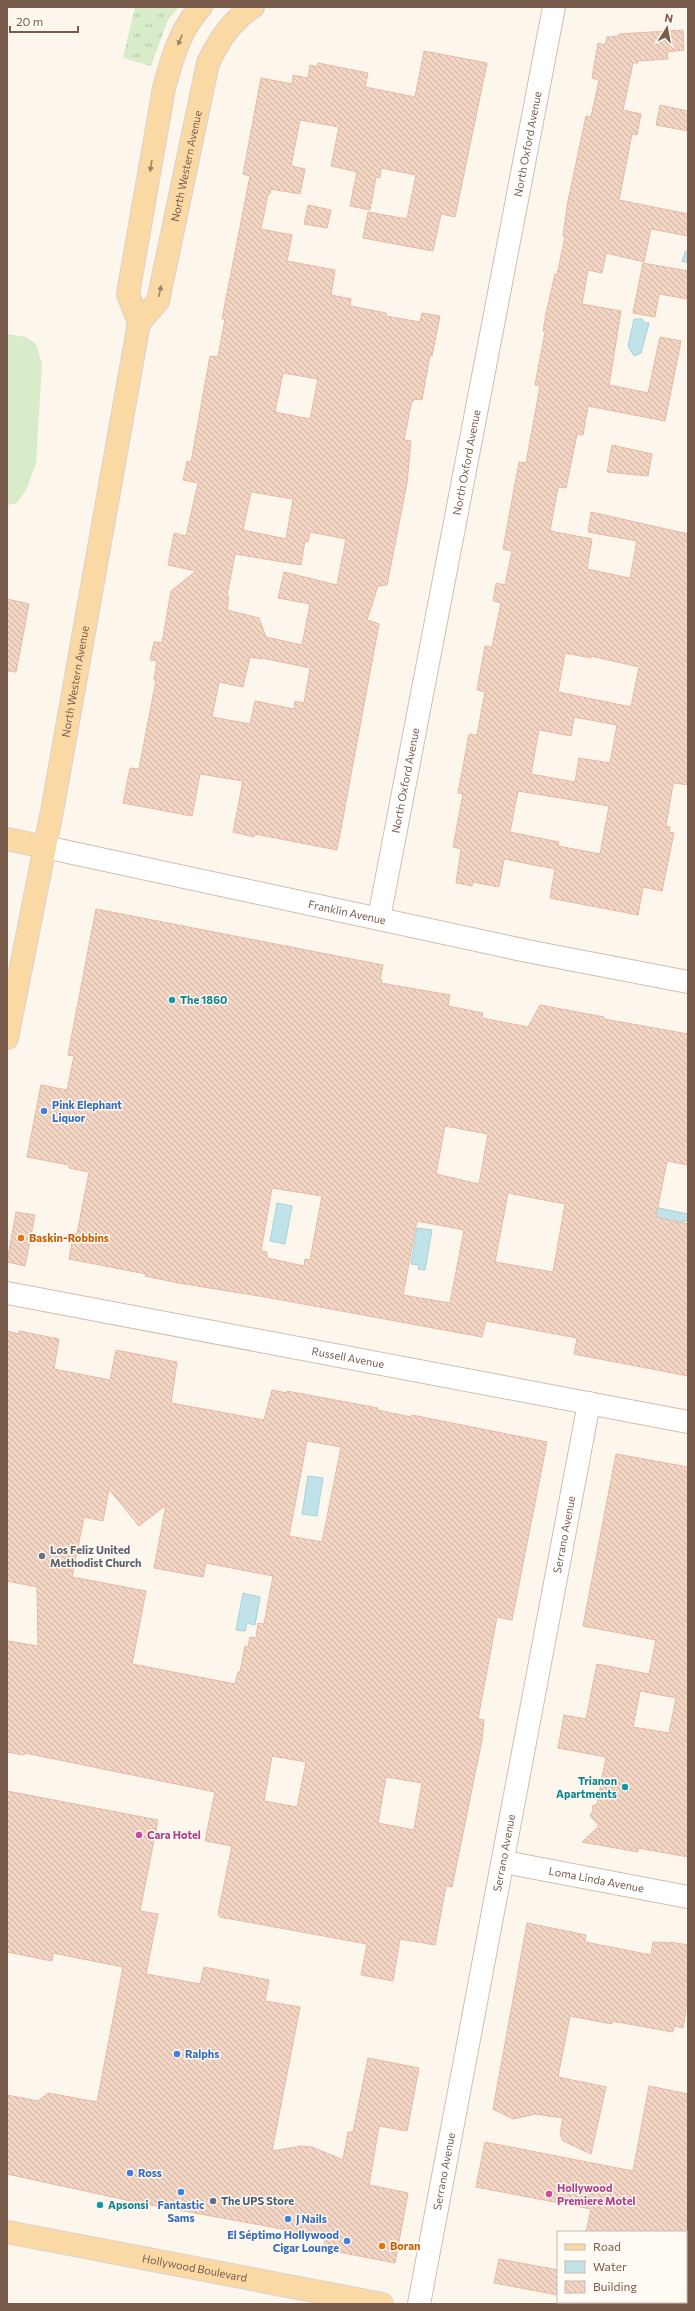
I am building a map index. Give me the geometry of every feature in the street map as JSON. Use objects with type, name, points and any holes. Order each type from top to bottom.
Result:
[{"type":"main road","points":[[139,323],[128,294],[164,88],[173,57],[183,32],[201,7]]},
{"type":"main road","name":"North Western Avenue","points":[[7,1038],[45,847],[139,323],[158,301],[202,81],[208,63],[226,30],[248,10]]},
{"type":"main road","name":"Franklin Avenue","points":[[7,839],[45,847]]},
{"type":"main road","name":"Hollywood Boulevard","points":[[7,2232],[382,2304]]},
{"type":"street","name":"North Oxford Avenue","points":[[379,918],[554,7]]},
{"type":"street","name":"Franklin Avenue","points":[[45,847],[527,951],[688,982]]},
{"type":"street","name":"Russell Avenue","points":[[7,1293],[688,1422]]},
{"type":"street","name":"Serrano Avenue","points":[[419,2304],[504,1862],[589,1403]]},
{"type":"street","name":"Loma Linda Avenue","points":[[504,1862],[688,1897]]},
{"type":"green space","points":[[135,7],[179,7],[168,20],[151,66],[123,58]]},
{"type":"green space","points":[[7,334],[26,337],[36,344],[42,364],[36,464],[27,488],[17,503],[8,505]]},
{"type":"water","points":[[688,251],[688,263],[682,261],[685,252]]},
{"type":"water","points":[[634,319],[642,319],[645,323],[649,323],[641,353],[634,356],[628,346]]},
{"type":"water","points":[[277,1203],[292,1206],[285,1244],[270,1241]]},
{"type":"water","points":[[654,1207],[688,1214],[688,1220],[682,1222],[679,1234],[653,1216]]},
{"type":"water","points":[[417,1228],[432,1230],[425,1270],[418,1269],[419,1265],[411,1264]]},
{"type":"water","points":[[308,1476],[323,1478],[317,1516],[302,1514]]},
{"type":"water","points":[[243,1593],[260,1597],[255,1625],[247,1623],[245,1631],[236,1630]]},
{"type":"building","points":[[683,30],[684,50],[667,52],[668,59],[637,61],[638,63],[633,63],[623,110],[641,114],[637,135],[632,134],[619,200],[688,214],[688,236],[651,229],[644,262],[606,253],[602,273],[588,270],[582,304],[621,311],[609,385],[648,393],[660,337],[681,341],[665,421],[588,406],[583,435],[577,434],[566,488],[558,487],[550,531],[592,539],[587,569],[630,578],[637,541],[588,532],[591,512],[688,534],[688,785],[673,784],[666,826],[670,827],[669,832],[674,833],[662,891],[643,887],[638,915],[550,898],[555,869],[504,859],[499,887],[473,882],[472,886],[456,883],[461,849],[453,847],[463,794],[458,793],[469,734],[477,735],[485,692],[477,690],[485,646],[492,647],[501,603],[493,601],[496,583],[505,585],[512,551],[503,549],[519,462],[526,463],[540,386],[535,385],[545,332],[543,331],[546,314],[555,274],[557,275],[565,237],[563,236],[568,201],[586,116],[591,117],[599,80],[592,78],[598,43],[605,45],[607,37],[619,36],[619,34]],"holes":[[[565,653],[591,658],[591,656],[639,667],[631,707],[558,692]],[[574,717],[617,725],[610,763],[579,758],[575,782],[531,774],[539,730],[571,736]],[[518,791],[609,806],[600,854],[558,846],[559,842],[510,832]]]},
{"type":"building","points":[[424,51],[487,63],[455,217],[441,214],[433,251],[363,238],[368,212],[407,219],[416,175],[381,168],[380,178],[376,177],[370,210],[350,206],[357,172],[331,166],[339,127],[300,120],[291,166],[305,169],[300,194],[271,189],[270,194],[268,194],[261,229],[292,235],[287,261],[335,270],[331,295],[351,299],[350,306],[386,313],[386,316],[420,322],[422,313],[440,316],[432,356],[430,355],[422,400],[414,399],[411,405],[404,440],[411,441],[407,483],[387,585],[378,586],[367,620],[379,624],[337,850],[255,834],[254,837],[233,832],[243,781],[200,774],[192,816],[123,803],[130,768],[139,769],[156,680],[154,680],[157,661],[150,660],[154,642],[162,643],[171,591],[196,571],[168,565],[174,533],[186,536],[198,483],[183,480],[187,461],[191,462],[210,356],[218,357],[225,319],[222,319],[250,176],[243,174],[261,78],[292,84],[293,75],[308,78],[310,65],[317,67],[318,63],[368,73],[365,87],[415,97]],"holes":[[[283,373],[318,379],[310,419],[275,412]],[[251,492],[293,499],[286,539],[243,530]],[[310,532],[346,539],[337,585],[284,572],[278,598],[310,604],[302,645],[266,637],[259,618],[227,610],[229,597],[227,596],[235,554],[301,565],[305,541],[308,542]],[[250,657],[310,668],[304,703],[295,701],[294,709],[255,701],[250,724],[212,717],[219,682],[243,687]]]},
{"type":"building","points":[[660,105],[688,111],[688,131],[656,125]]},
{"type":"building","points":[[308,205],[331,210],[327,228],[304,224]]},
{"type":"building","points":[[643,263],[688,271],[688,299],[659,294],[655,317],[633,313]]},
{"type":"building","points":[[612,445],[652,454],[648,476],[607,472]]},
{"type":"building","points":[[7,599],[29,604],[16,672],[7,671]]},
{"type":"building","points":[[96,909],[383,965],[380,980],[382,980],[381,983],[450,995],[448,1006],[483,1013],[482,1018],[528,1027],[540,1005],[604,1017],[604,1019],[688,1034],[688,1165],[667,1161],[656,1217],[688,1224],[688,1376],[574,1354],[577,1338],[486,1321],[482,1337],[271,1298],[179,1283],[145,1276],[146,1274],[69,1259],[74,1233],[77,1234],[89,1172],[69,1168],[69,1165],[27,1157],[41,1085],[67,1090],[74,1056],[68,1055]],"holes":[[[445,1126],[488,1134],[479,1184],[436,1174]],[[272,1188],[322,1196],[310,1260],[305,1259],[304,1266],[267,1258],[267,1252],[261,1251]],[[508,1193],[565,1204],[553,1272],[495,1262]],[[417,1221],[464,1230],[450,1303],[403,1295]]]},
{"type":"building","name":"Baskin-Robbins","points":[[16,1212],[35,1215],[25,1266],[7,1262]]},
{"type":"building","points":[[7,1331],[19,1334],[19,1331],[59,1339],[54,1369],[110,1380],[116,1350],[177,1362],[171,1403],[264,1420],[272,1390],[287,1393],[287,1391],[378,1408],[377,1410],[411,1417],[412,1415],[547,1442],[512,1620],[497,1617],[478,1719],[484,1720],[482,1740],[452,1887],[446,1886],[435,1945],[400,1939],[393,1981],[361,1975],[367,1944],[220,1917],[218,1914],[232,1846],[205,1841],[215,1792],[25,1753],[24,1755],[7,1752],[7,1641],[38,1646],[37,1587],[7,1581]],"holes":[[[307,1441],[341,1447],[322,1542],[289,1536]],[[109,1489],[139,1526],[166,1505],[154,1568],[203,1577],[206,1563],[273,1576],[264,1624],[258,1623],[256,1638],[250,1637],[248,1647],[245,1646],[240,1672],[238,1672],[235,1684],[132,1664],[146,1591],[72,1577],[84,1517],[103,1521]],[[272,1756],[306,1762],[297,1807],[264,1801]],[[386,1777],[422,1783],[414,1830],[378,1823]]]},
{"type":"building","points":[[616,1454],[688,1467],[688,1857],[638,1848],[638,1852],[582,1842],[599,1826],[590,1816],[593,1810],[592,1806],[597,1804],[606,1757],[558,1748],[564,1715],[586,1719],[597,1664],[649,1674],[656,1640],[583,1626]],"holes":[[[640,1691],[676,1698],[669,1733],[633,1727]]]},
{"type":"building","points":[[7,1791],[158,1820],[140,1911],[158,1914],[146,1974],[200,1984],[204,1967],[269,1980],[265,2001],[300,2007],[272,2151],[302,2146],[312,2147],[343,2160],[348,2132],[353,2132],[368,2058],[419,2068],[407,2131],[379,2126],[369,2185],[408,2193],[395,2263],[323,2249],[326,2237],[140,2203],[7,2174],[7,2095],[38,2101],[48,2093],[97,2102],[123,1967],[53,1953],[52,1961],[7,1952]]},
{"type":"building","points":[[527,1923],[586,1935],[585,1942],[651,1955],[653,1942],[670,1942],[688,1945],[688,2011],[686,2011],[683,2028],[674,2026],[673,2032],[612,2021],[612,2024],[570,2016],[558,2077],[606,2087],[591,2154],[563,2141],[560,2134],[563,2118],[535,2114],[513,2119],[493,2109]]},
{"type":"building","points":[[649,2086],[688,2094],[688,2232],[586,2231],[591,2209],[476,2187],[485,2142],[633,2171]]},
{"type":"building","points":[[499,2259],[557,2270],[557,2295],[494,2283]]},
{"type":"place","name":"The 1860","points":[[172,1000]]},
{"type":"place","name":"Pink Elephant Liquor","points":[[44,1111]]},
{"type":"place","name":"Baskin-Robbins","points":[[21,1238]]},
{"type":"place","name":"Los Feliz United Methodist Church","points":[[42,1556]]},
{"type":"place","name":"Trianon Apartments","points":[[625,1787]]},
{"type":"place","name":"Cara Hotel","points":[[139,1835]]},
{"type":"place","name":"Ralphs","points":[[177,2054]]},
{"type":"place","name":"Ross","points":[[130,2173]]},
{"type":"place","name":"Fantastic Sams","points":[[181,2192]]},
{"type":"place","name":"Hollywood Premiere Motel","points":[[549,2194]]},
{"type":"place","name":"The UPS Store","points":[[213,2201]]},
{"type":"place","name":"Apsonsi","points":[[100,2205]]},
{"type":"place","name":"J Nails","points":[[288,2219]]},
{"type":"place","name":"El Séptimo Hollywood Cigar Lounge","points":[[347,2241]]},
{"type":"place","name":"Boran","points":[[382,2246]]}]
